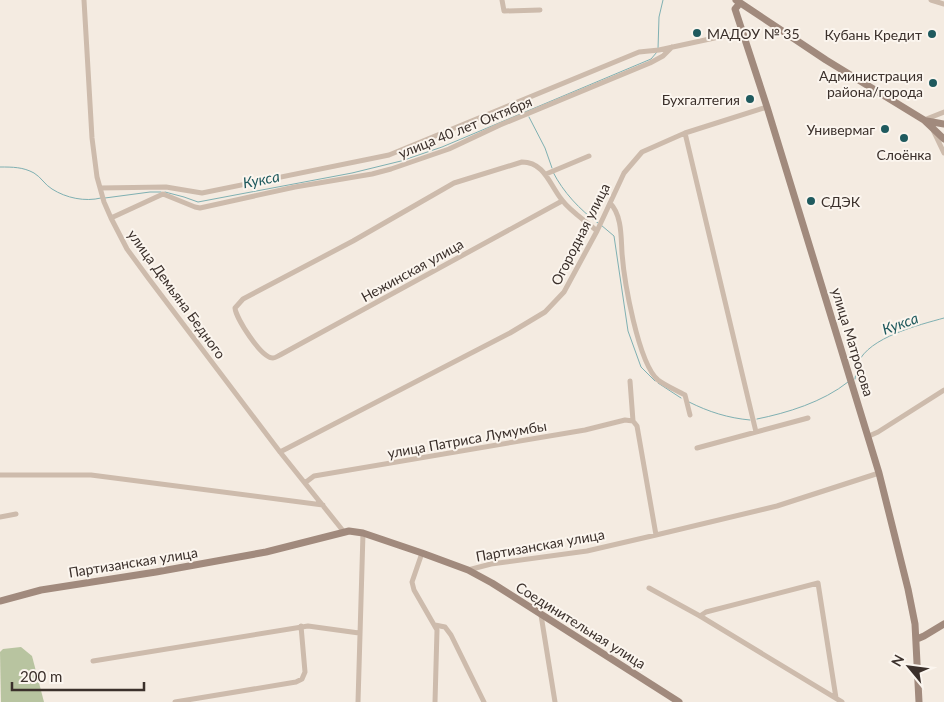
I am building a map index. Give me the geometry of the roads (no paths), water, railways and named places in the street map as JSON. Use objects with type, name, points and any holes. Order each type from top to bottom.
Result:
[{"type":"street","name":"улица Демьяна Бедного","points":[[84,0],[92,138],[100,188],[111,218],[132,256],[280,452],[306,482],[344,532]]},
{"type":"street","points":[[502,0],[504,11],[540,10]]},
{"type":"street","points":[[932,0],[944,4]]},
{"type":"street","points":[[740,1],[826,60],[927,123],[944,139]]},
{"type":"street","name":"улица Матросова","points":[[740,1],[735,9],[767,107],[879,473],[908,589],[917,639],[919,702]]},
{"type":"street","name":"улица 40 лет Октября","points":[[100,188],[166,187],[202,193],[389,155],[639,52],[742,32]]},
{"type":"street","name":"улица 40 лет Октября","points":[[111,218],[163,194],[200,208],[295,187],[391,169],[449,148],[650,63],[663,56],[674,46]]},
{"type":"street","name":"Огородная улица","points":[[280,452],[501,338],[545,312],[564,292],[598,229],[624,173],[642,152],[685,133],[767,107]]},
{"type":"street","points":[[927,123],[944,112]]},
{"type":"street","points":[[927,123],[944,124]]},
{"type":"street","points":[[927,123],[944,153]]},
{"type":"street","points":[[685,133],[756,432]]},
{"type":"street","points":[[589,156],[546,174],[562,201],[598,229]]},
{"type":"street","name":"Нежинская улица","points":[[546,174],[529,162],[522,162],[454,183],[353,241],[243,299],[235,308],[236,315],[257,345],[266,355],[272,358],[562,201]]},
{"type":"street","points":[[610,203],[615,208],[620,226],[622,264],[639,347],[647,366],[658,380],[685,395],[690,415]]},
{"type":"street","points":[[630,382],[633,420],[637,426],[656,535]]},
{"type":"street","points":[[869,436],[944,390]]},
{"type":"street","points":[[697,448],[808,418]]},
{"type":"street","name":"улица Патриса Лумумбы","points":[[306,482],[314,476],[585,430],[625,420],[633,420]]},
{"type":"street","name":"Партизанская улица","points":[[0,601],[59,587],[266,552],[344,532],[363,532],[468,570],[492,564],[587,551],[656,535],[777,506],[879,473]]},
{"type":"street","points":[[0,475],[91,475],[323,505]]},
{"type":"street","points":[[0,517],[16,514]]},
{"type":"street","points":[[358,702],[363,532]]},
{"type":"street","points":[[422,553],[412,582],[437,630],[435,702]]},
{"type":"street","name":"Соединительная улица","points":[[468,570],[492,583],[679,702]]},
{"type":"street","points":[[700,616],[706,612],[818,583],[836,698]]},
{"type":"street","points":[[650,588],[842,702]]},
{"type":"street","points":[[541,614],[556,702]]},
{"type":"street","points":[[917,639],[944,624]]},
{"type":"street","points":[[435,625],[445,627],[451,635],[484,702]]},
{"type":"street","points":[[94,661],[301,626],[359,633]]},
{"type":"street","points":[[175,702],[296,682],[302,679],[305,672],[301,626]]},
{"type":"waterway","name":"Кукса","points":[[658,49],[659,17],[663,0]]},
{"type":"waterway","name":"Кукса","points":[[165,192],[198,202],[352,173],[401,161],[442,147],[651,59],[657,52]]},
{"type":"waterway","name":"Кукса","points":[[529,117],[545,148],[552,168]]},
{"type":"waterway","name":"Кукса","points":[[0,167],[30,171],[52,189],[69,197],[89,200],[101,198]]},
{"type":"waterway","name":"Кукса","points":[[553,172],[572,200],[598,223]]},
{"type":"waterway","name":"Кукса","points":[[105,198],[161,192]]},
{"type":"waterway","name":"Кукса","points":[[601,225],[614,236],[628,331],[641,367],[655,381]]},
{"type":"waterway","name":"Кукса","points":[[855,379],[858,363],[864,354],[883,339],[944,318]]},
{"type":"waterway","name":"Кукса","points":[[757,419],[804,406],[848,382]]},
{"type":"waterway","name":"Кукса","points":[[658,383],[681,398]]},
{"type":"waterway","name":"Кукса","points":[[689,402],[719,414],[750,420]]},
{"type":"place","name":"МАДОУ № 35","points":[[697,33]]},
{"type":"place","name":"Кубань Кредит","points":[[932,34]]},
{"type":"place","name":"Администрация района/города","points":[[933,83]]},
{"type":"place","name":"Бухгалтегия","points":[[750,99]]},
{"type":"place","name":"Универмаг","points":[[885,129]]},
{"type":"place","name":"Слоёнка","points":[[904,138]]},
{"type":"place","name":"СДЭК","points":[[811,201]]}]
